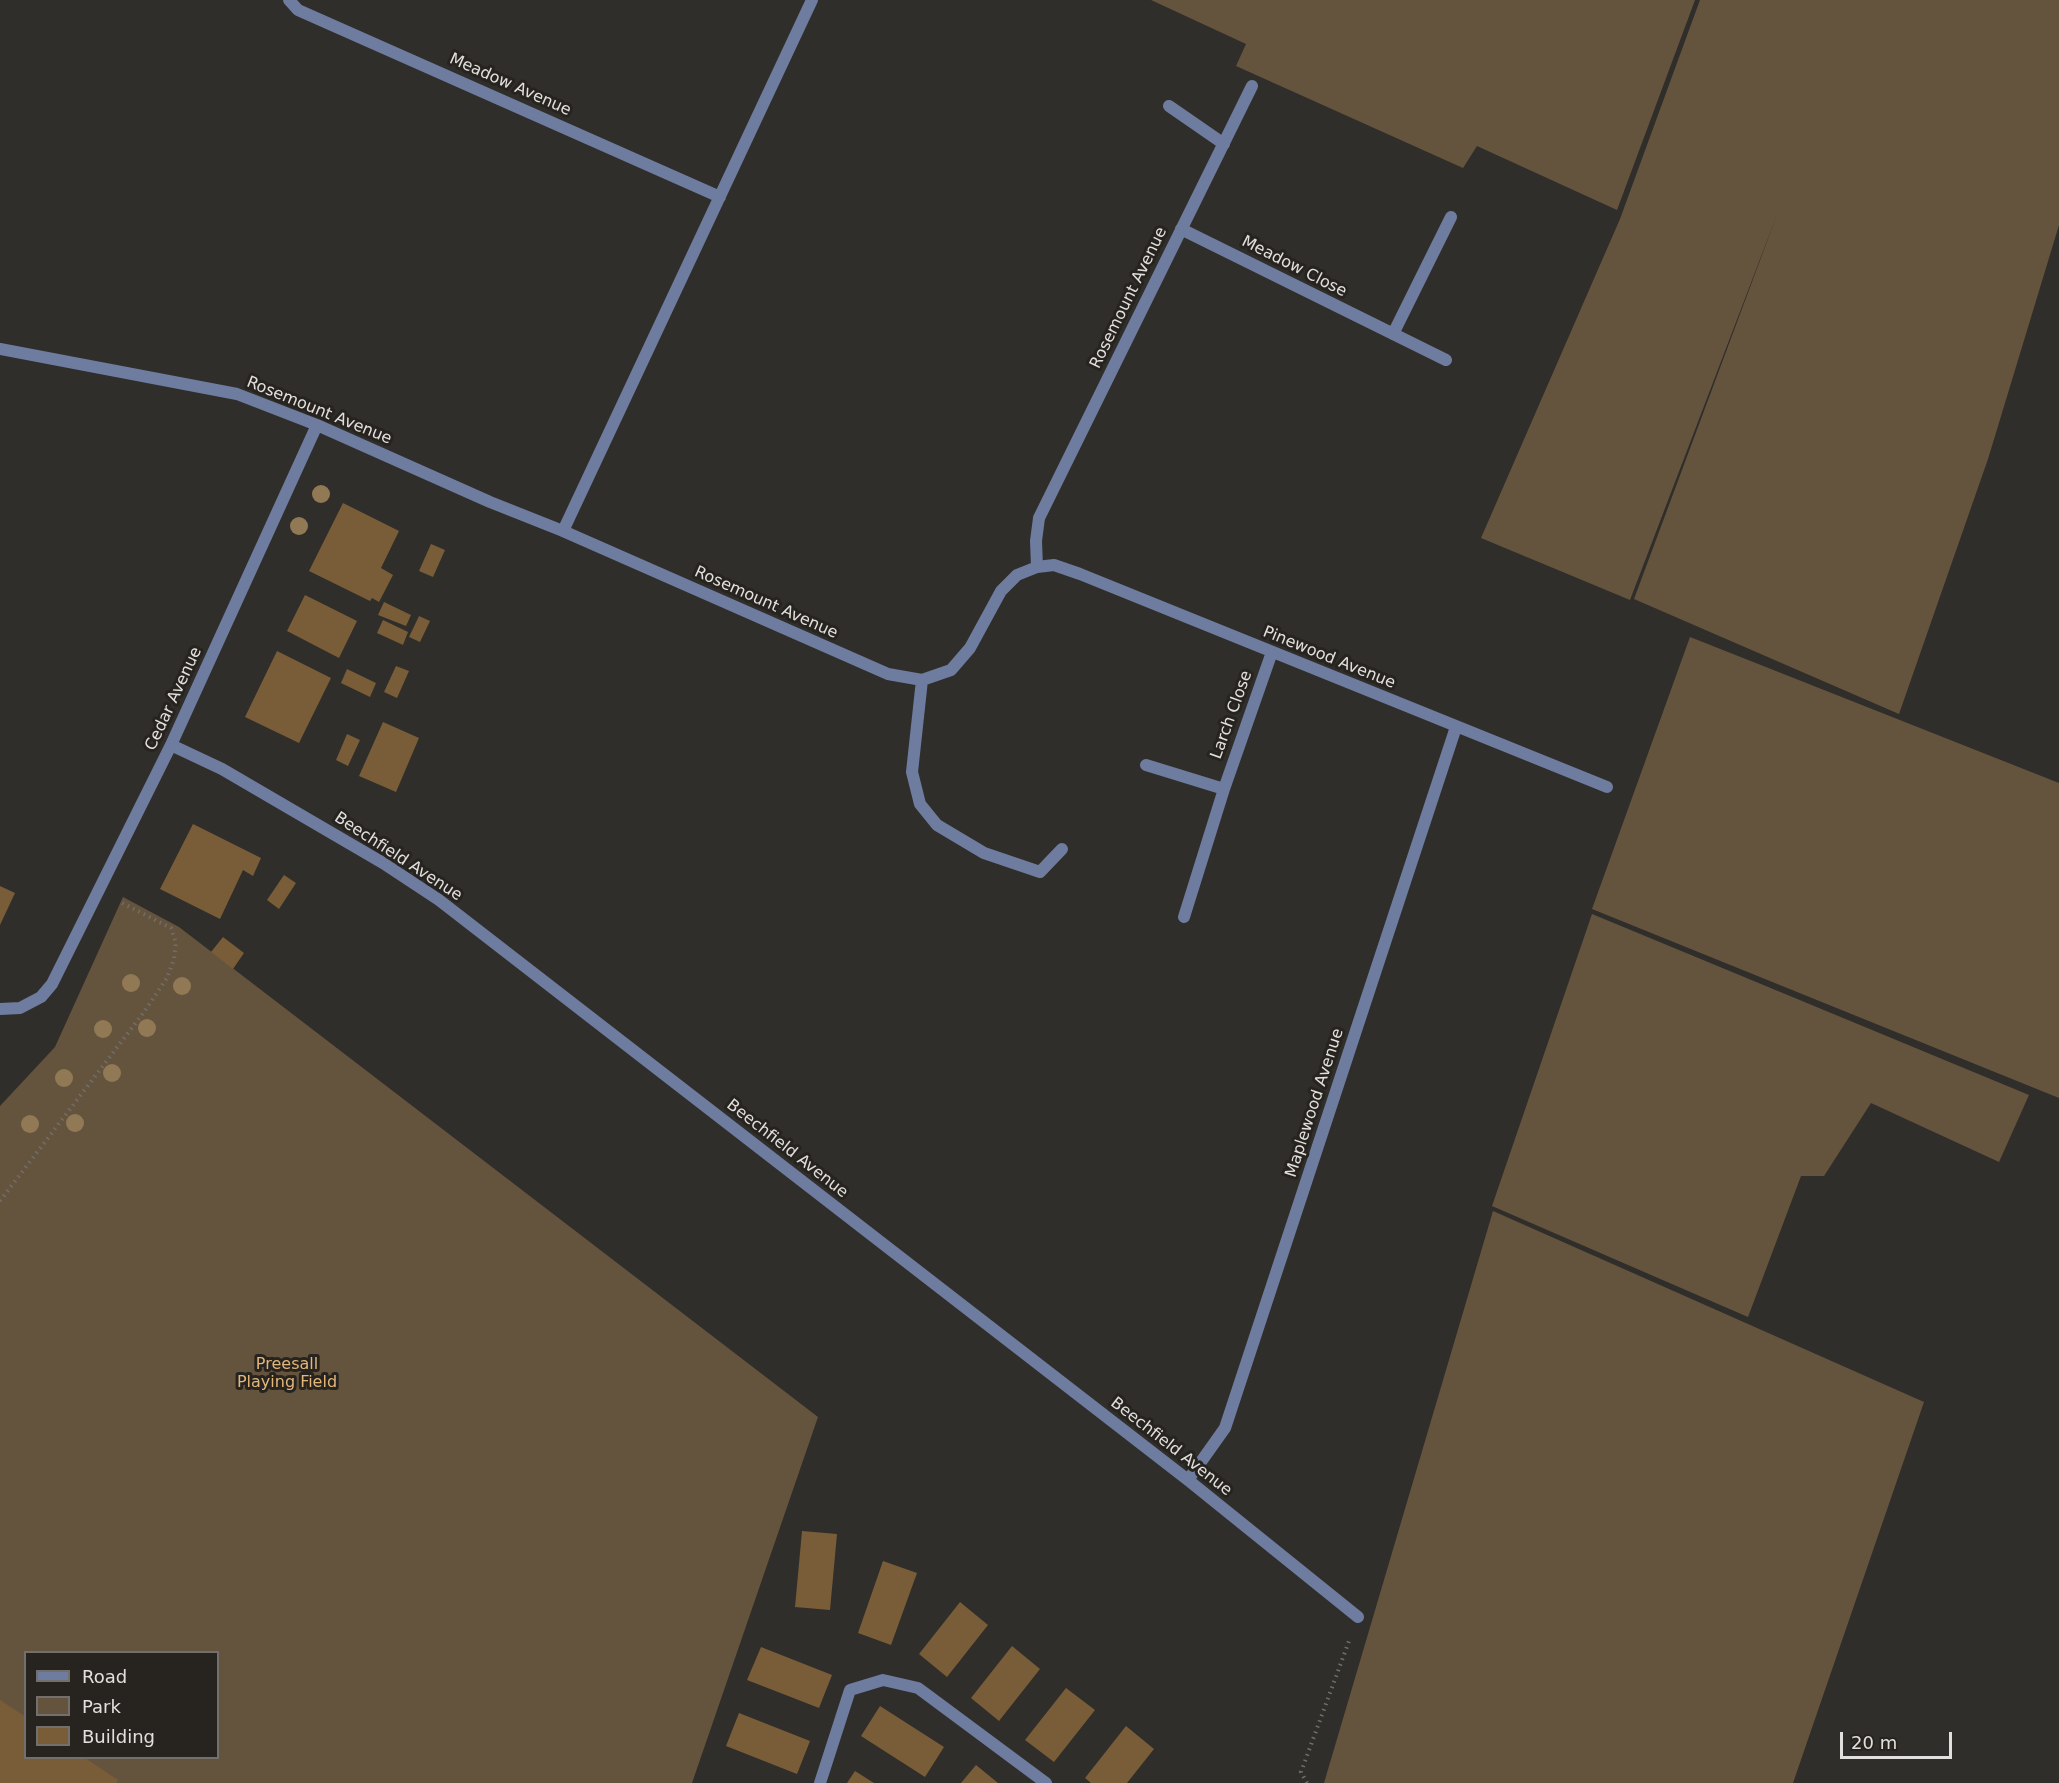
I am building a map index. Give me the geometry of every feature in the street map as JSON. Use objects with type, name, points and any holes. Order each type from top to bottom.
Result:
[{"type":"street","name":"Meadow Avenue","points":[[289,0],[298,10],[720,197]]},
{"type":"street","points":[[563,531],[812,0]]},
{"type":"street","name":"Rosemount Avenue","points":[[0,349],[237,394],[317,425],[888,674],[922,680],[951,670],[970,648],[1001,591],[1017,575],[1037,567],[1036,541],[1039,518],[1252,86]]},
{"type":"street","points":[[1169,106],[1224,144]]},
{"type":"street","points":[[1392,334],[1451,217]]},
{"type":"street","name":"Meadow Close","points":[[1181,229],[1446,360]]},
{"type":"street","name":"Cedar Avenue","points":[[0,1009],[20,1008],[41,997],[52,984],[171,745],[317,425]]},
{"type":"street","name":"Pinewood Avenue","points":[[1037,567],[1054,565],[1080,574],[1607,787]]},
{"type":"street","name":"Larch Close","points":[[1184,917],[1224,789],[1272,652]]},
{"type":"street","points":[[922,680],[912,772],[920,804],[937,825],[984,853],[1040,872],[1062,849]]},
{"type":"street","name":"Maplewood Avenue","points":[[1188,1480],[1225,1428],[1456,727]]},
{"type":"street","name":"Beechfield Avenue","points":[[171,745],[222,769],[382,863],[439,900],[1188,1480],[1358,1617]]},
{"type":"street","points":[[1146,765],[1224,789]]},
{"type":"street","points":[[820,1783],[850,1690],[883,1680],[918,1688],[1046,1783]]},
{"type":"path","points":[[0,1201],[167,978],[174,959],[176,943],[171,928],[112,898]]},
{"type":"path","points":[[1307,1783],[1301,1772],[1358,1617]]},
{"type":"green space","points":[[1151,0],[1695,0],[1617,210],[1477,146],[1463,168],[1236,66],[1246,44]]},
{"type":"green space","points":[[1700,0],[2059,0],[2059,225],[1988,459],[1899,714],[1634,599],[1778,212],[1630,600],[1481,538],[1620,219]]},
{"type":"green space","points":[[1690,637],[2059,783],[2059,1098],[1592,909]]},
{"type":"green space","name":"Preesall Playing Field","points":[[123,897],[179,927],[818,1417],[692,1783],[0,1783],[0,1106],[55,1047]]},
{"type":"green space","points":[[1592,914],[2029,1095],[1999,1162],[1871,1103],[1824,1176],[1801,1176],[1748,1317],[1492,1206]]},
{"type":"green space","points":[[1493,1211],[1924,1402],[1793,1783],[1324,1783]]},
{"type":"building","points":[[343,503],[399,531],[381,568],[393,575],[379,602],[372,598],[370,601],[309,571]]},
{"type":"building","points":[[431,544],[445,550],[433,577],[419,571]]},
{"type":"building","points":[[305,595],[357,621],[339,658],[287,631]]},
{"type":"building","points":[[384,602],[411,615],[406,626],[378,615]]},
{"type":"building","points":[[419,616],[430,621],[420,642],[409,637]]},
{"type":"building","points":[[383,620],[408,632],[403,645],[377,633]]},
{"type":"building","points":[[277,651],[331,678],[299,743],[245,717]]},
{"type":"building","points":[[396,666],[409,671],[397,698],[384,692]]},
{"type":"building","points":[[347,669],[376,683],[370,697],[341,683]]},
{"type":"building","points":[[383,722],[419,738],[396,792],[359,776]]},
{"type":"building","points":[[347,734],[360,740],[348,766],[336,760]]},
{"type":"building","points":[[193,824],[261,858],[253,876],[243,870],[220,919],[160,889]]},
{"type":"building","points":[[284,875],[296,883],[279,909],[267,900]]},
{"type":"building","points":[[0,886],[15,893],[0,925]]},
{"type":"building","points":[[223,937],[244,953],[233,969],[211,952]]},
{"type":"building","points":[[802,1531],[837,1534],[830,1610],[795,1607]]},
{"type":"building","points":[[883,1561],[917,1573],[891,1645],[858,1633]]},
{"type":"building","points":[[960,1602],[988,1625],[947,1677],[919,1654]]},
{"type":"building","points":[[1012,1646],[1040,1669],[999,1721],[971,1698]]},
{"type":"building","points":[[761,1647],[832,1675],[819,1708],[747,1680]]},
{"type":"building","points":[[1066,1688],[1095,1710],[1054,1762],[1025,1740]]},
{"type":"building","points":[[0,1700],[24,1716],[24,1759],[86,1759],[118,1780],[116,1783],[0,1783]]},
{"type":"building","points":[[880,1706],[944,1747],[925,1777],[861,1736]]},
{"type":"building","points":[[739,1713],[810,1741],[797,1774],[726,1746]]},
{"type":"building","points":[[1126,1726],[1154,1749],[1127,1783],[1091,1783],[1085,1778]]},
{"type":"building","points":[[976,1765],[998,1783],[961,1783]]},
{"type":"building","points":[[855,1771],[874,1783],[847,1783]]}]
